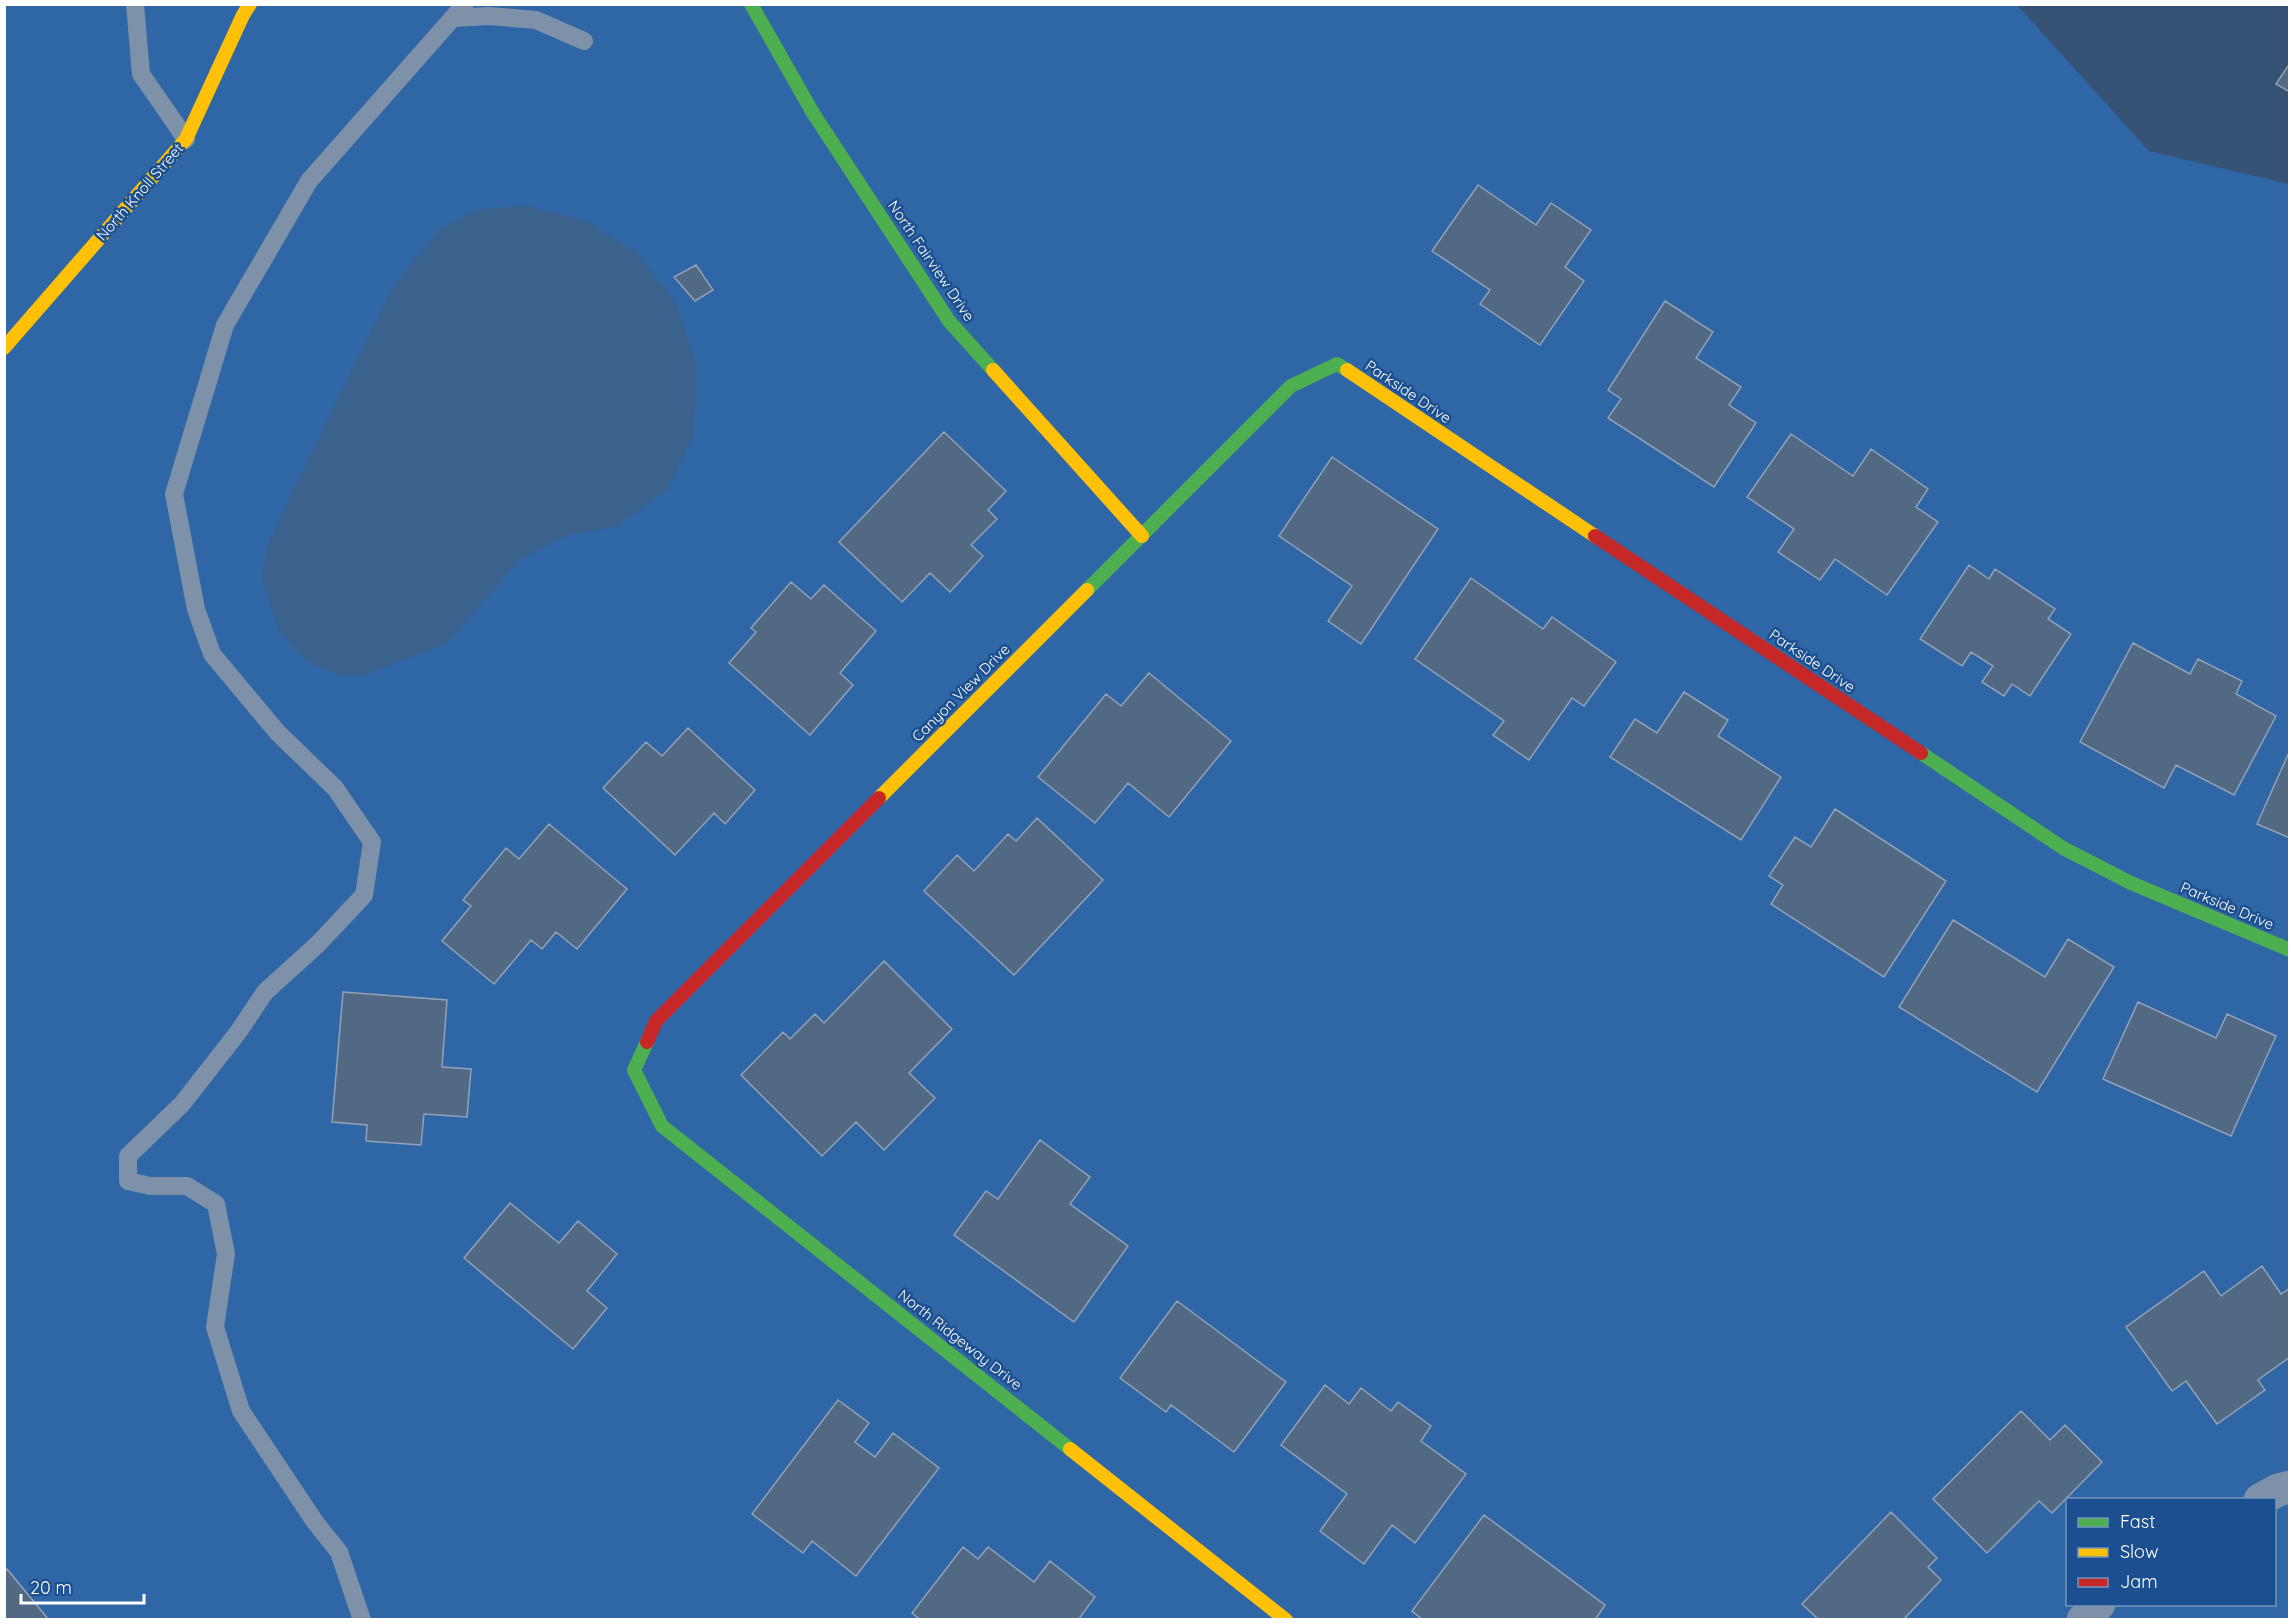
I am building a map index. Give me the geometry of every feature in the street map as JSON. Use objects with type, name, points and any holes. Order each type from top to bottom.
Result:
[{"type":"street","name":"North Fairview Drive","points":[[751,4],[813,113],[949,321],[1142,536]]},
{"type":"street","name":"North Knoll Street","points":[[4,348],[186,139],[245,8]]},
{"type":"street","name":"Canyon View Drive","points":[[634,1070],[656,1021],[1291,386],[1337,364]]},
{"type":"street","name":"Parkside Drive","points":[[1337,364],[2063,848],[2131,883],[2289,950]]},
{"type":"street","name":"North Ridgeway Drive","points":[[634,1070],[662,1126],[1286,1620]]},
{"type":"street","points":[[2264,1498],[2289,1487]]},
{"type":"street","points":[[2083,1620],[2098,1606]]},
{"type":"lane","points":[[135,4],[141,74],[186,139]]},
{"type":"lane","points":[[362,1620],[339,1552],[315,1522],[241,1411],[215,1327],[226,1254],[216,1204],[187,1186],[150,1186],[128,1181],[128,1156],[182,1104],[239,1031],[265,992],[318,944],[364,896],[372,842],[335,788],[278,733],[212,654],[195,609],[174,494],[225,324],[309,182],[459,11],[536,20],[584,41]]},
{"type":"shaded area","points":[[5,5],[2017,5],[2149,151],[2289,184],[2289,1619],[5,1620]]},
{"type":"shaded area","points":[[526,205],[588,222],[638,254],[676,303],[696,364],[694,435],[668,489],[616,527],[567,535],[520,560],[446,644],[365,675],[341,676],[306,661],[279,631],[262,578],[267,548],[293,490],[393,287],[438,231],[476,210]]},
{"type":"building","points":[[2290,63],[2290,92],[2276,84]]},
{"type":"building","points":[[1478,185],[1536,225],[1551,203],[1591,230],[1565,267],[1584,281],[1540,345],[1480,304],[1490,290],[1432,251]]},
{"type":"building","points":[[696,265],[713,290],[695,301],[674,277]]},
{"type":"building","points":[[1665,301],[1713,332],[1696,358],[1741,387],[1729,405],[1756,423],[1714,487],[1608,418],[1621,399],[1608,390]]},
{"type":"building","points":[[944,432],[1006,491],[988,510],[997,519],[971,545],[983,556],[950,592],[930,573],[902,602],[839,542]]},
{"type":"building","points":[[1791,434],[1853,476],[1871,449],[1928,489],[1916,507],[1938,522],[1887,595],[1835,559],[1820,580],[1778,552],[1794,529],[1747,497]]},
{"type":"building","points":[[1332,457],[1438,529],[1361,644],[1328,621],[1352,586],[1279,536]]},
{"type":"building","points":[[1969,565],[1989,579],[1995,569],[2055,609],[2048,619],[2071,634],[2030,696],[2012,684],[2004,696],[1982,682],[1993,666],[1971,652],[1962,666],[1920,639]]},
{"type":"building","points":[[1471,578],[1543,629],[1552,617],[1616,662],[1584,706],[1572,698],[1529,760],[1493,735],[1504,721],[1415,659]]},
{"type":"building","points":[[791,582],[811,599],[824,585],[876,631],[840,673],[853,685],[810,735],[729,663],[756,632],[751,628]]},
{"type":"building","points":[[2133,643],[2190,674],[2198,659],[2242,681],[2236,694],[2276,716],[2234,795],[2176,765],[2164,788],[2080,742]]},
{"type":"building","points":[[1149,673],[1231,741],[1169,817],[1128,783],[1095,823],[1038,777],[1106,694],[1121,706]]},
{"type":"building","points":[[1684,692],[1728,720],[1718,736],[1781,777],[1741,840],[1610,757],[1635,719],[1657,733]]},
{"type":"building","points":[[688,728],[755,790],[725,824],[714,813],[675,855],[603,788],[646,742],[662,756]]},
{"type":"building","points":[[2290,750],[2290,838],[2257,824]]},
{"type":"building","points":[[1835,809],[1946,881],[1884,977],[1771,904],[1783,885],[1769,876],[1795,837],[1811,847]]},
{"type":"building","points":[[1037,818],[1103,880],[1014,975],[924,891],[957,855],[974,871],[1008,834],[1016,841]]},
{"type":"building","points":[[549,824],[627,889],[577,949],[556,932],[542,949],[531,940],[494,984],[442,941],[471,906],[463,900],[506,848],[519,859]]},
{"type":"building","points":[[1953,920],[2045,977],[2068,939],[2114,967],[2037,1092],[1899,1007]]},
{"type":"building","points":[[884,961],[952,1029],[909,1073],[935,1098],[884,1150],[856,1122],[822,1156],[741,1075],[783,1032],[790,1039],[815,1014],[824,1023]]},
{"type":"building","points":[[343,992],[447,1000],[442,1067],[471,1069],[467,1117],[424,1114],[421,1145],[366,1141],[367,1125],[332,1122]]},
{"type":"building","points":[[2138,1002],[2216,1038],[2227,1014],[2276,1036],[2231,1136],[2103,1079]]},
{"type":"building","points":[[1040,1140],[1090,1177],[1070,1204],[1128,1246],[1074,1322],[954,1235],[986,1191],[998,1199]]},
{"type":"building","points":[[510,1203],[559,1243],[578,1221],[617,1254],[587,1291],[607,1308],[573,1349],[464,1258]]},
{"type":"building","points":[[2262,1266],[2281,1294],[2290,1288],[2290,1357],[2258,1380],[2265,1390],[2217,1424],[2186,1381],[2172,1391],[2126,1327],[2204,1271],[2221,1296]]},
{"type":"building","points":[[1177,1301],[1286,1382],[1234,1452],[1171,1405],[1166,1412],[1120,1378]]},
{"type":"building","points":[[1325,1385],[1349,1404],[1361,1388],[1391,1411],[1398,1402],[1431,1426],[1421,1441],[1466,1474],[1415,1543],[1392,1525],[1364,1564],[1320,1531],[1347,1494],[1281,1445]]},
{"type":"building","points":[[838,1400],[869,1423],[855,1442],[875,1457],[893,1433],[939,1468],[856,1576],[812,1541],[803,1553],[752,1514]]},
{"type":"building","points":[[2021,1411],[2050,1440],[2065,1425],[2102,1462],[2052,1513],[2039,1501],[1987,1553],[1933,1499]]},
{"type":"building","points":[[1891,1512],[1937,1558],[1928,1567],[1941,1580],[1903,1620],[1819,1620],[1802,1604]]},
{"type":"building","points":[[1484,1515],[1605,1605],[1595,1620],[1423,1620],[1412,1611]]},
{"type":"building","points":[[963,1547],[978,1559],[988,1547],[1034,1582],[1050,1561],[1095,1597],[1078,1620],[921,1620],[912,1613]]},
{"type":"building","points":[[7,1569],[49,1620],[4,1620],[4,1572]]},
{"type":"traffic: fast","points":[[751,4],[813,113],[949,321],[993,370]]},
{"type":"traffic: fast","points":[[1087,590],[1291,386],[1337,364],[1347,370]]},
{"type":"traffic: fast","points":[[1921,753],[2063,848],[2131,883],[2290,950]]},
{"type":"traffic: fast","points":[[647,1042],[634,1070],[662,1126],[1070,1449]]},
{"type":"traffic: slow","points":[[4,348],[186,139],[250,4]]},
{"type":"traffic: slow","points":[[993,370],[1142,536]]},
{"type":"traffic: slow","points":[[1347,370],[1595,536]]},
{"type":"traffic: slow","points":[[879,798],[1087,590]]},
{"type":"traffic: slow","points":[[1070,1449],[1286,1620]]},
{"type":"traffic: jam","points":[[1595,536],[1921,753]]},
{"type":"traffic: jam","points":[[647,1042],[656,1021],[879,798]]}]
